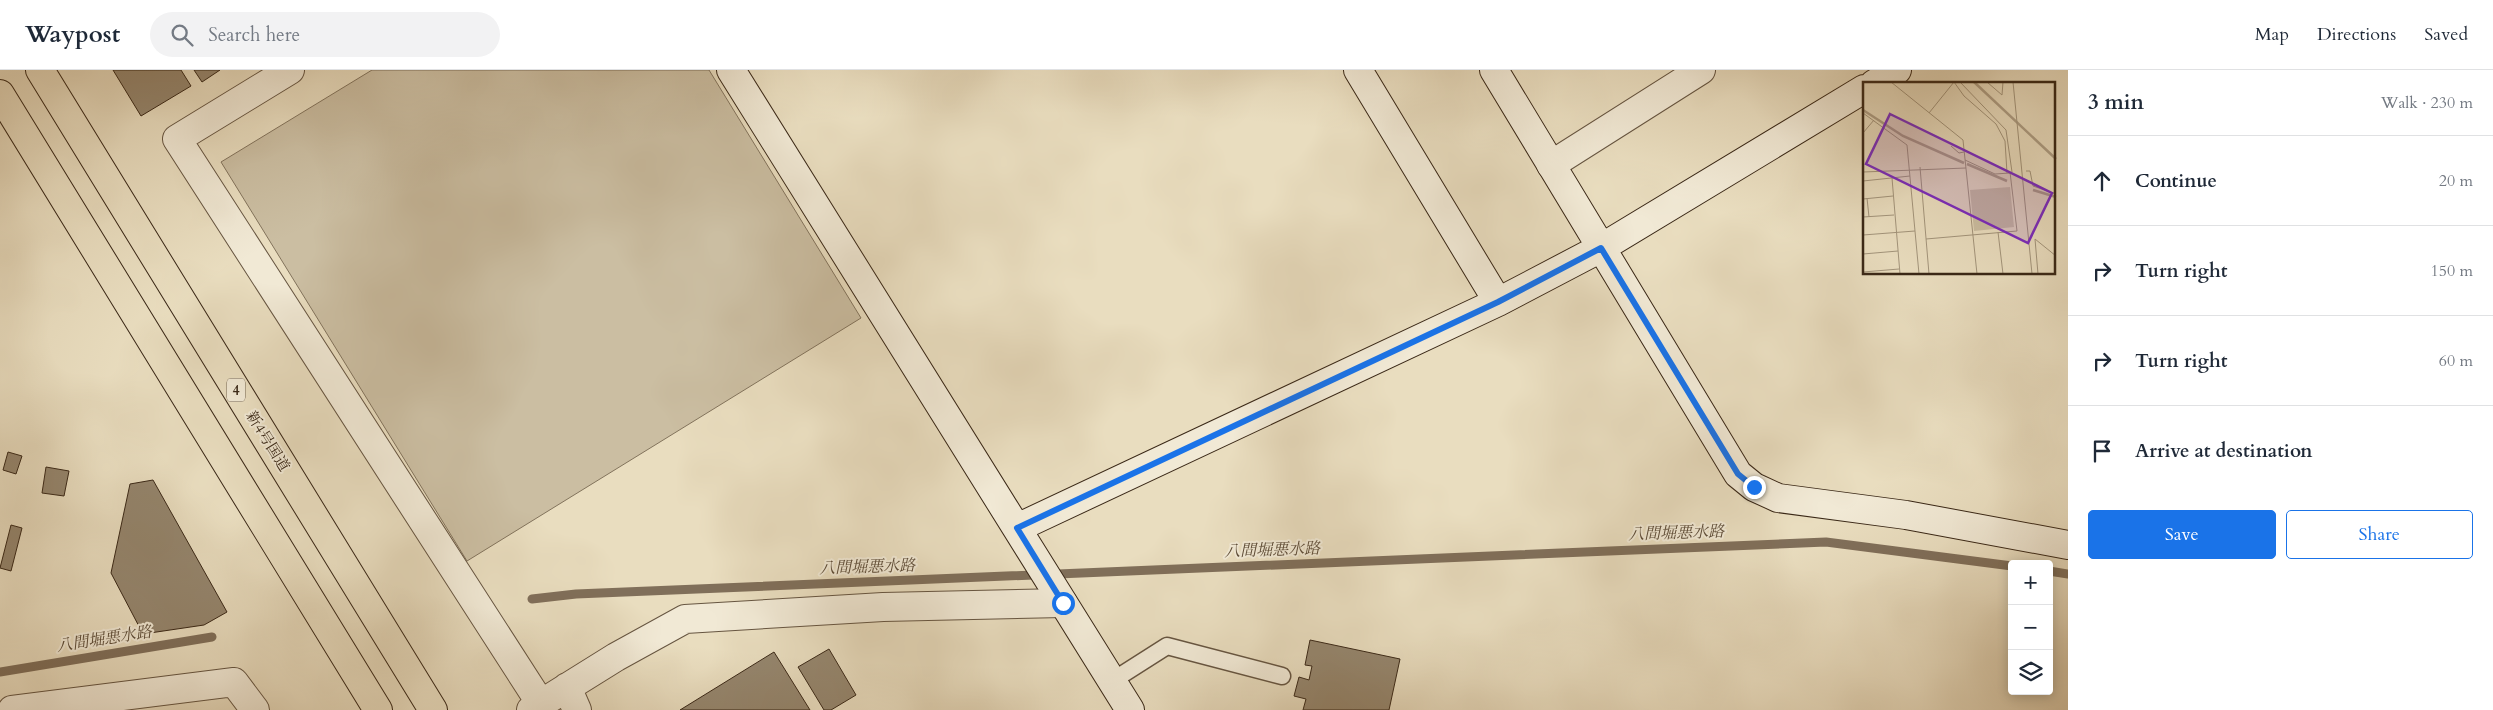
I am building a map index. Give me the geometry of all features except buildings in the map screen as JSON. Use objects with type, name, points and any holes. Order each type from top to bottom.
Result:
[{"type":"highway","name":"新4号国道","points":[[40,70],[433,710]]},
{"type":"highway","points":[[0,94],[378,710]]},
{"type":"street","points":[[290,70],[177,139],[536,707],[572,698],[685,619],[1060,598]]},
{"type":"street","points":[[731,70],[1130,710]]},
{"type":"street","points":[[1358,70],[1498,302]]},
{"type":"street","points":[[1494,70],[1738,474],[1754,487],[1778,498],[1906,515],[2068,545]]},
{"type":"street","points":[[1551,165],[1701,70]]},
{"type":"street","points":[[1877,82],[1896,70]]},
{"type":"street","points":[[1017,528],[1498,302],[1601,248],[1863,91]]},
{"type":"street","points":[[12,710],[234,682],[255,710]]},
{"type":"lane","points":[[1112,681],[1167,646],[1282,676]]},
{"type":"shaded area","points":[[372,70],[709,70],[861,318],[467,561],[221,162]]},
{"type":"waterway","name":"八間堀悪水路","points":[[532,599],[576,594],[1826,542],[2008,565]]},
{"type":"waterway","name":"八間堀悪水路","points":[[2053,572],[2068,574]]},
{"type":"waterway","name":"八間堀悪水路","points":[[0,672],[212,637]]},
{"type":"route","points":[[1063,603],[1017,528],[1498,302],[1601,248],[1738,474],[1754,487]]}]
